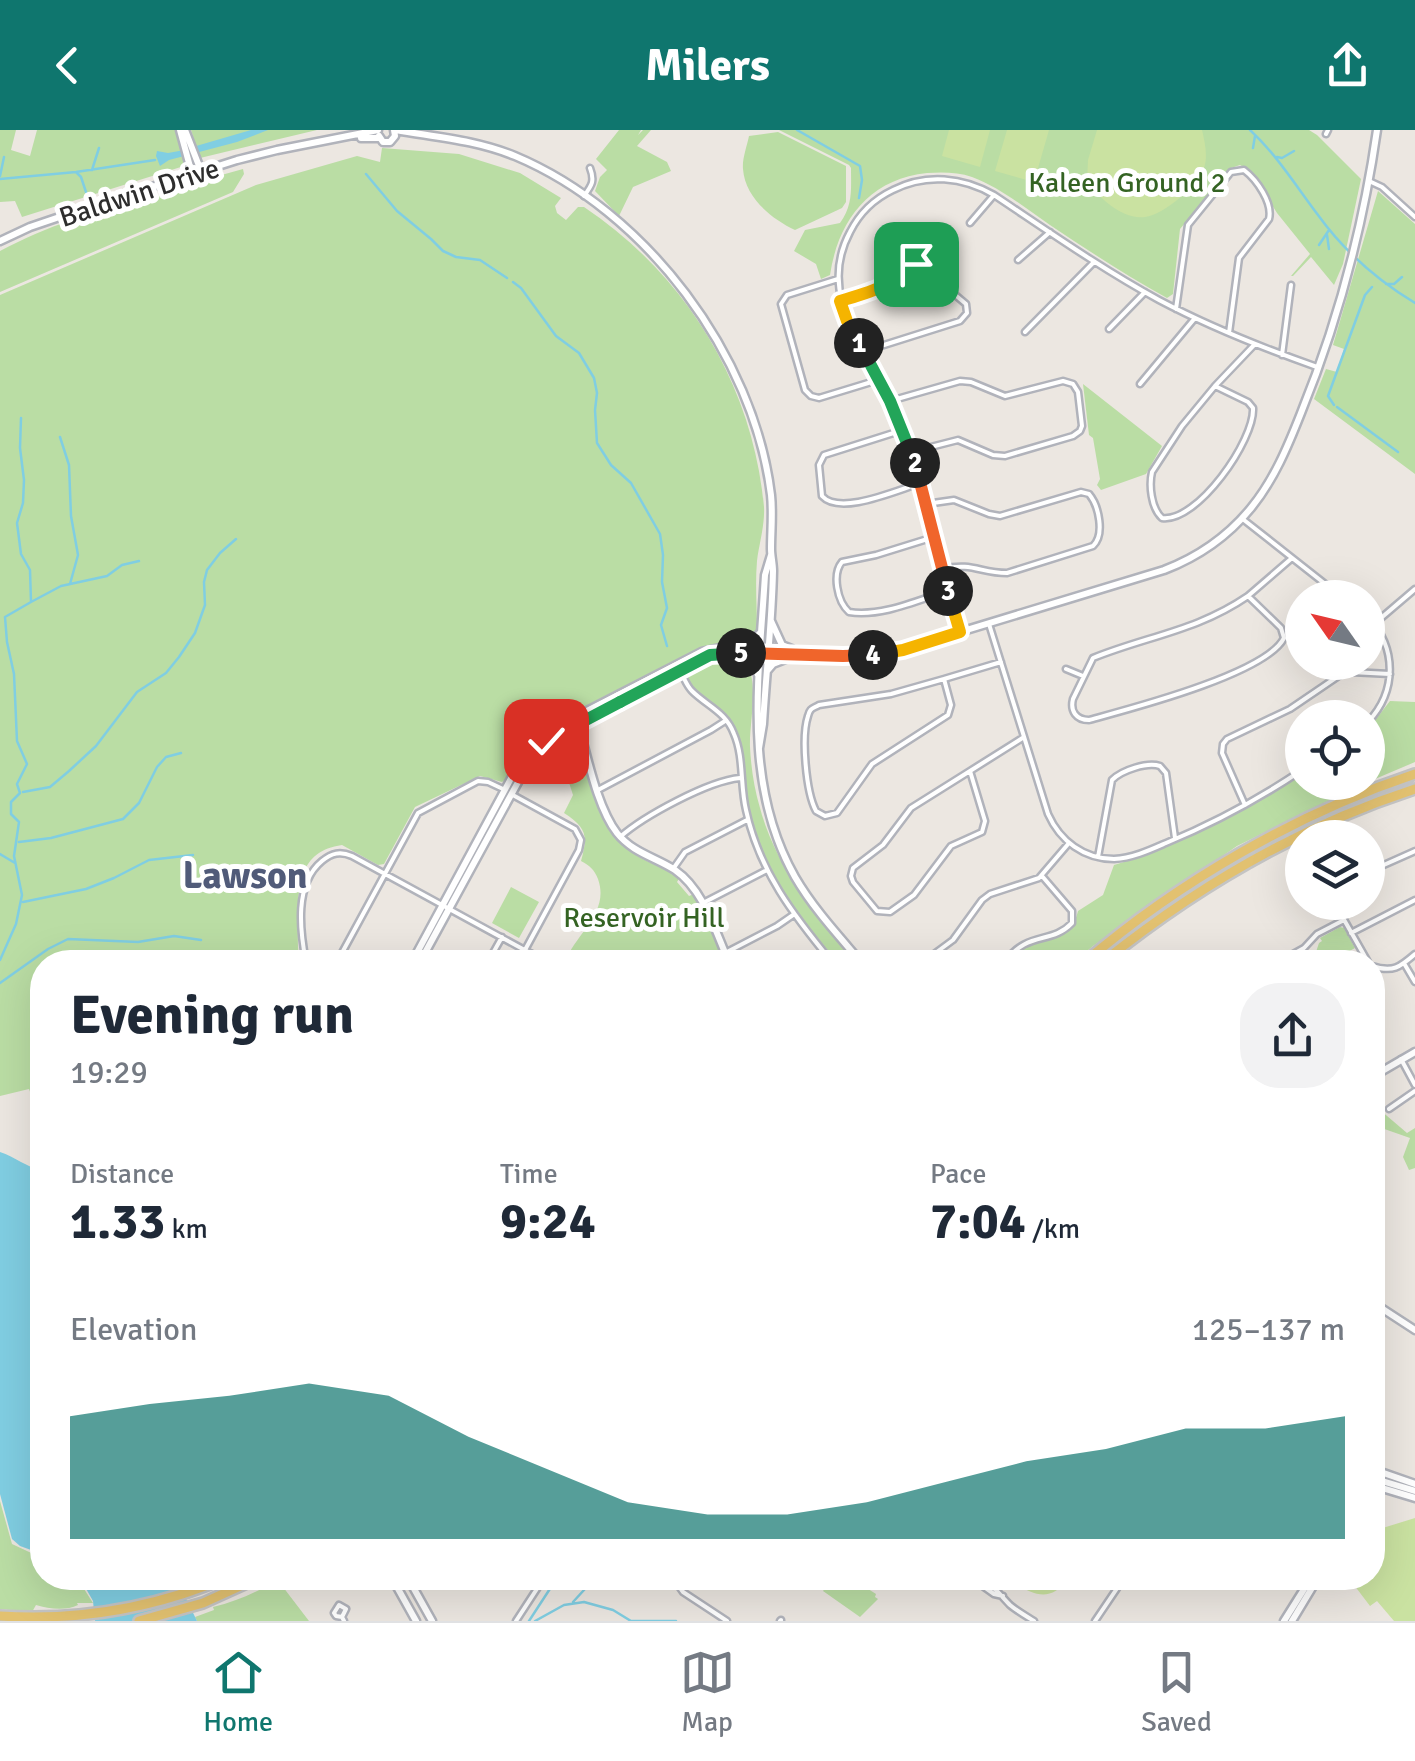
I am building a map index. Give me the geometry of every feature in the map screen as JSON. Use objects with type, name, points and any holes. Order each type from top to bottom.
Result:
[{"type":"main road","points":[[1100,950],[1153,909],[1275,835],[1415,774]]},
{"type":"main road","points":[[1119,950],[1218,879],[1335,820],[1415,789]]},
{"type":"main road","points":[[0,1616],[79,1616],[132,1608],[195,1590]]},
{"type":"main road","points":[[139,1621],[203,1603],[232,1590]]},
{"type":"street","points":[[183,130],[197,173]]},
{"type":"street","points":[[730,646],[848,656],[884,654],[1173,566],[1206,549],[1242,518],[1272,478],[1318,368],[1350,268],[1377,130]]},
{"type":"street","name":"Baldwin Drive","points":[[0,241],[60,217],[277,150],[379,133],[388,142],[395,133]]},
{"type":"street","points":[[395,133],[458,139],[512,155],[584,196],[646,249],[691,302],[724,352],[760,438],[772,514],[770,620],[758,676],[756,726],[761,778],[769,814],[789,866],[812,903],[851,950]]},
{"type":"street","points":[[584,196],[594,178],[590,168]]},
{"type":"street","points":[[1176,308],[1188,224],[1232,172],[1246,171],[1271,213],[1239,258],[1229,334]]},
{"type":"street","points":[[960,632],[911,452],[840,301],[840,258],[850,230],[868,208],[891,190],[918,181],[947,179],[975,186],[1145,292],[1229,334],[1318,368]]},
{"type":"street","points":[[1369,181],[1378,184],[1415,217]]},
{"type":"street","points":[[970,223],[994,195]]},
{"type":"street","points":[[1018,260],[1050,232]]},
{"type":"street","points":[[1025,332],[1094,262]]},
{"type":"street","points":[[840,301],[879,288],[914,264],[966,304],[966,315],[958,322],[863,351]]},
{"type":"street","points":[[838,279],[788,295],[780,304],[806,390],[819,398],[878,380]]},
{"type":"street","points":[[1282,354],[1291,285]]},
{"type":"street","points":[[1109,329],[1145,292]]},
{"type":"street","points":[[1140,384],[1195,318]]},
{"type":"street","points":[[1215,386],[1250,403],[1253,418],[1232,462],[1210,490],[1174,518],[1162,518],[1155,508],[1152,472],[1182,426],[1215,386],[1255,344]]},
{"type":"street","points":[[890,401],[960,381],[1006,396],[1063,381],[1076,388],[1082,424],[1073,436],[1008,456],[954,440],[911,452]]},
{"type":"street","points":[[903,430],[824,455],[819,465],[821,494],[830,503],[849,504],[921,483]]},
{"type":"street","points":[[926,504],[958,500],[1000,516],[1080,492],[1091,496],[1095,503],[1100,534],[1093,546],[1008,572],[963,565],[942,569]]},
{"type":"street","points":[[1242,518],[1320,580]]},
{"type":"street","points":[[934,537],[840,563],[836,573],[842,604],[850,613],[873,612],[948,591]]},
{"type":"street","points":[[759,748],[766,671],[762,630],[765,575],[771,554]]},
{"type":"street","points":[[1248,596],[1281,628],[1284,636],[1278,648],[1202,686],[1089,720],[1077,717],[1072,706],[1091,660],[1193,626],[1230,608],[1292,558]]},
{"type":"street","points":[[1385,615],[1415,590]]},
{"type":"street","points":[[770,620],[782,645],[797,653]]},
{"type":"street","points":[[989,624],[1048,814],[1069,843],[1098,857],[1133,856],[1245,805],[1285,780]]},
{"type":"street","points":[[426,950],[508,792],[538,748],[702,652],[754,639],[762,630]]},
{"type":"street","points":[[1384,700],[1390,674],[1385,643]]},
{"type":"street","points":[[574,724],[710,655],[764,651]]},
{"type":"street","points":[[742,652],[750,658],[758,676]]},
{"type":"street","points":[[766,671],[797,653]]},
{"type":"street","points":[[944,679],[951,703],[948,715],[872,764],[837,813],[818,813],[810,796],[806,766],[811,710],[900,692],[1001,662]]},
{"type":"street","points":[[1066,668],[1083,676]]},
{"type":"street","points":[[680,671],[691,690],[726,720],[736,740],[748,820],[766,871],[818,950]]},
{"type":"street","points":[[1245,805],[1222,753],[1227,739],[1279,715],[1344,673],[1390,674]]},
{"type":"street","points":[[598,790],[726,720]]},
{"type":"street","points":[[574,724],[606,815],[620,837],[690,884],[724,950]]},
{"type":"street","points":[[970,771],[985,819],[983,830],[951,846],[914,895],[888,913],[877,911],[852,882],[853,868],[884,845],[910,808],[1024,737]]},
{"type":"street","points":[[1098,857],[1112,780],[1118,774],[1149,765],[1160,766],[1166,773],[1176,839]]},
{"type":"street","points":[[620,837],[638,822],[716,782],[740,778]]},
{"type":"street","points":[[305,950],[302,898],[306,884],[316,867],[331,855],[344,853],[385,874],[525,950],[582,842],[575,828],[488,782],[478,781],[422,810],[385,874],[344,950]]},
{"type":"street","points":[[673,869],[687,851],[748,820]]},
{"type":"street","points":[[939,950],[953,940],[984,898],[1042,876],[1069,843]]},
{"type":"street","points":[[1385,864],[1415,850]]},
{"type":"street","points":[[703,903],[766,871]]},
{"type":"street","points":[[1016,950],[1022,944],[1066,930],[1072,923],[1072,911],[1042,876]]},
{"type":"street","points":[[1351,933],[1415,900]]},
{"type":"street","points":[[419,950],[446,907]]},
{"type":"street","points":[[731,950],[793,915]]},
{"type":"street","points":[[1301,950],[1317,934],[1344,920],[1361,950]]},
{"type":"street","points":[[495,950],[502,938]]},
{"type":"street","points":[[1385,970],[1405,964],[1415,954]]},
{"type":"street","points":[[1405,964],[1415,982]]},
{"type":"street","points":[[1385,1069],[1415,1052]]},
{"type":"street","points":[[1388,1109],[1415,1088],[1401,1059]]},
{"type":"street","points":[[1385,1310],[1415,1330]]},
{"type":"street","points":[[1385,1476],[1414,1491]]},
{"type":"street","points":[[1385,1486],[1414,1491]]},
{"type":"street","points":[[399,1590],[416,1621]]},
{"type":"street","points":[[415,1590],[432,1621]]},
{"type":"street","points":[[516,1621],[536,1590]]},
{"type":"street","points":[[682,1590],[727,1621]]},
{"type":"street","points":[[1095,1621],[1116,1590]]},
{"type":"street","points":[[1284,1621],[1306,1590]]},
{"type":"street","points":[[1292,1621],[1308,1590]]},
{"type":"street","points":[[1003,1596],[1012,1608],[1034,1621]]},
{"type":"green space","points":[[0,130],[16,130],[11,150],[30,156],[37,130],[176,130],[185,161],[184,166],[22,217],[15,201],[0,202]]},
{"type":"green space","points":[[191,130],[317,130],[200,158]]},
{"type":"green space","points":[[619,130],[641,130],[638,135],[651,130],[637,146],[667,162],[671,171],[633,187],[619,216],[595,191],[607,170],[596,159]]},
{"type":"green space","points":[[779,130],[1309,130],[1361,179],[1343,264],[1334,285],[1311,257],[1291,276],[1310,254],[1277,213],[1251,171],[1240,165],[1231,168],[1180,229],[1173,294],[1167,298],[993,187],[972,177],[950,173],[907,177],[873,194],[849,221],[840,237],[830,275],[821,279],[816,264],[794,251],[805,230],[840,223],[849,203],[851,168]]},
{"type":"green space","points":[[949,130],[990,130],[980,167],[942,156]]},
{"type":"green space","points":[[1007,130],[1049,130],[1034,182],[995,171]]},
{"type":"green space","name":"Kaleen Ground 2","points":[[1097,130],[1202,130],[1204,168],[1187,191],[1161,211],[1145,217],[1128,215],[1105,201],[1087,182],[1088,160]]},
{"type":"green space","points":[[778,132],[846,166],[846,202],[842,208],[795,230],[777,220],[754,198],[743,169],[749,136]]},
{"type":"green space","points":[[382,148],[459,154],[520,173],[561,198],[555,206],[566,220],[578,207],[584,207],[621,234],[683,300],[729,376],[746,418],[757,462],[764,514],[756,570],[757,630],[752,635],[703,649],[544,728],[529,741],[502,782],[480,776],[415,807],[384,864],[378,865],[342,845],[317,854],[309,862],[301,883],[299,950],[30,950],[30,1092],[0,1096],[0,295],[256,185],[357,156],[380,162]]},
{"type":"green space","points":[[243,169],[233,192],[0,292],[0,251],[72,220]]},
{"type":"green space","points":[[1378,191],[1415,224],[1415,474],[1314,399],[1326,369],[1337,372],[1344,349],[1333,345]]},
{"type":"green space","points":[[1083,384],[1162,446],[1146,474],[1101,490],[1097,485],[1100,479],[1093,438],[1089,435]]},
{"type":"green space","points":[[743,657],[748,666],[753,688],[752,770],[767,830],[799,890],[846,950],[828,950],[784,892],[763,854],[748,811],[737,735],[720,709],[687,679],[689,671],[712,659]]},
{"type":"green space","points":[[1390,701],[1415,702],[1415,762],[1385,775],[1385,707]]},
{"type":"green space","name":"Reservoir Hill","points":[[574,737],[601,813],[618,840],[636,855],[680,877],[677,882],[689,896],[694,894],[720,950],[571,950],[596,913],[600,891],[595,873],[581,861],[584,833],[564,813],[573,795],[556,742]]},
{"type":"green space","points":[[1285,779],[1285,800],[1330,800],[1237,846],[1088,950],[1017,950],[1070,927],[1078,911],[1103,895],[1114,865],[1212,824]]},
{"type":"green space","points":[[511,887],[539,902],[519,938],[492,923]]},
{"type":"green space","points":[[1344,928],[1355,948],[1317,950],[1320,938]]},
{"type":"green space","points":[[1385,1114],[1407,1133],[1415,1128],[1415,1168],[1409,1170],[1403,1157],[1410,1138],[1385,1129]]},
{"type":"green space","points":[[0,1501],[12,1544],[30,1552],[30,1590],[85,1590],[93,1603],[77,1603],[63,1609],[36,1605],[32,1612],[0,1609]]},
{"type":"green space","points":[[1415,1518],[1415,1621],[1394,1621],[1377,1601],[1370,1606],[1358,1590],[1385,1590],[1385,1527]]},
{"type":"green space","points":[[258,1590],[285,1590],[309,1621],[197,1621],[195,1617]]},
{"type":"green space","points":[[870,1590],[878,1599],[860,1617],[823,1591]]},
{"type":"green space","points":[[1027,1590],[1057,1590],[1046,1594]]},
{"type":"water","points":[[251,130],[268,130],[160,166],[156,156],[157,151],[179,151]]},
{"type":"water","points":[[0,1152],[30,1167],[30,1550],[12,1539],[0,1494]]},
{"type":"water","points":[[87,1590],[182,1590],[197,1621],[95,1621],[93,1601]]},
{"type":"waterway","points":[[797,130],[860,166],[859,198]]},
{"type":"waterway","points":[[1250,130],[1350,253],[1415,303]]},
{"type":"waterway","points":[[1253,148],[1255,136]]},
{"type":"waterway","points":[[92,170],[99,148]]},
{"type":"waterway","points":[[1277,157],[1294,151]]},
{"type":"waterway","points":[[0,176],[4,157]]},
{"type":"waterway","points":[[0,179],[155,160]]},
{"type":"waterway","points":[[76,172],[86,192]]},
{"type":"waterway","points":[[366,174],[397,211],[443,251],[480,260],[507,278]]},
{"type":"waterway","points":[[1319,245],[1329,230]]},
{"type":"waterway","points":[[1327,235],[1329,249]]},
{"type":"waterway","points":[[1386,284],[1394,284],[1402,277]]},
{"type":"waterway","points":[[513,282],[556,336],[579,353],[594,378],[597,443],[611,465],[631,483],[660,534],[667,608],[661,625],[667,646]]},
{"type":"waterway","points":[[1334,405],[1328,396],[1365,295],[1372,287]]},
{"type":"waterway","points":[[1337,407],[1398,452]]},
{"type":"waterway","points":[[0,960],[16,924],[22,895],[14,856],[19,822],[11,814],[11,802],[20,793],[17,784],[27,764],[17,741],[14,674],[5,617],[31,602],[30,570],[21,554],[17,523],[24,480],[21,418]]},
{"type":"waterway","points":[[60,437],[69,465],[71,516],[78,555],[70,584]]},
{"type":"waterway","points":[[23,792],[50,787],[96,746],[137,692],[166,673],[195,633],[205,605],[207,570],[236,539]]},
{"type":"waterway","points":[[31,602],[61,586],[107,576],[122,565],[139,561]]},
{"type":"waterway","points":[[19,842],[51,838],[123,819],[139,803],[157,767],[166,757],[181,753]]},
{"type":"waterway","points":[[0,854],[15,863]]},
{"type":"waterway","points":[[23,902],[86,889],[149,860],[193,855]]},
{"type":"waterway","points":[[47,950],[68,939],[138,942],[174,936],[201,940]]},
{"type":"waterway","points":[[0,983],[30,962]]},
{"type":"waterway","points":[[529,1621],[549,1590]]},
{"type":"waterway","points":[[573,1602],[584,1590]]},
{"type":"waterway","points":[[535,1621],[564,1605],[584,1602],[613,1610],[631,1621],[676,1621]]},
{"type":"district","name":"Lawson","points":[[245,875]]},
{"type":"route","points":[[546,741],[715,654],[864,656],[903,650],[960,632],[911,452],[840,301],[879,288],[907,266],[916,264]]}]
